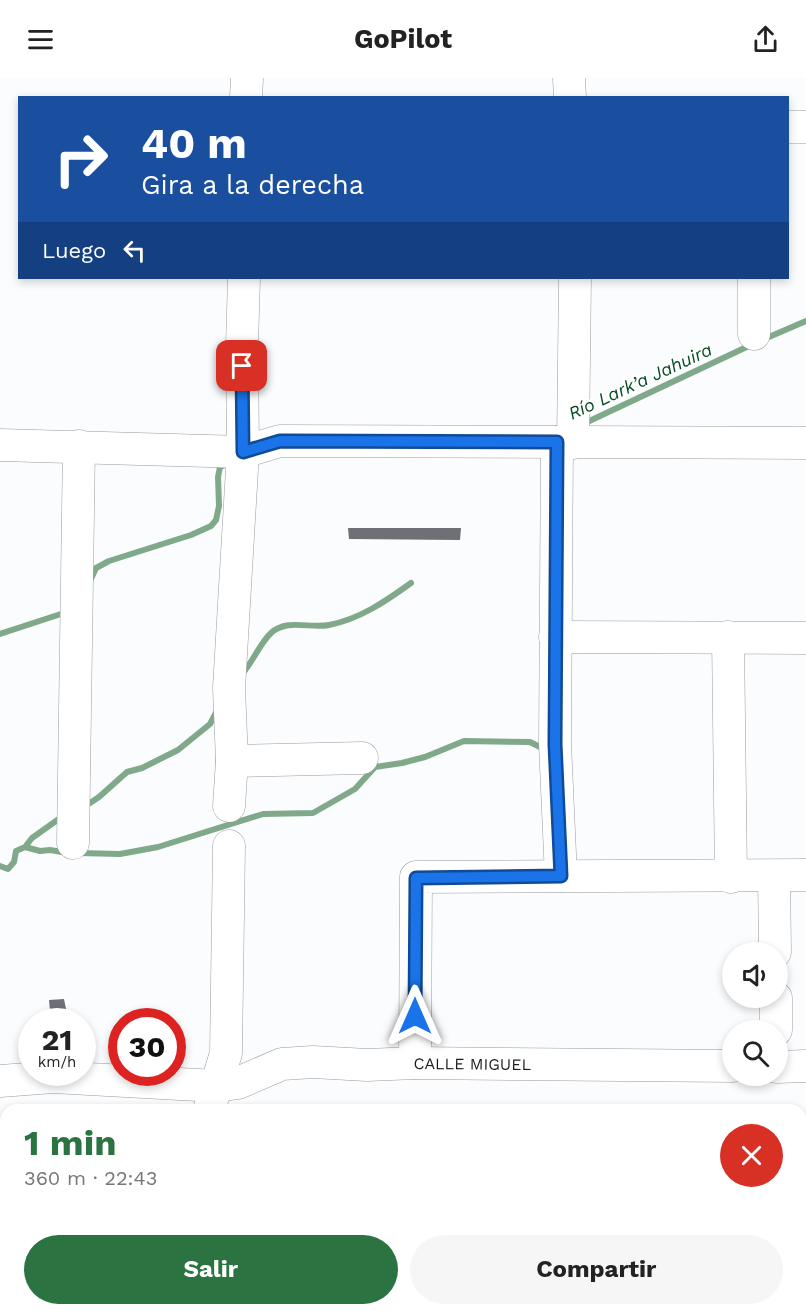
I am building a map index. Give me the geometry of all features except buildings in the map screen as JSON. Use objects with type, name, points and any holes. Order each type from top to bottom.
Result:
[{"type":"street","points":[[246,96],[247,78]]},
{"type":"street","points":[[569,78],[570,96]]},
{"type":"street","points":[[789,128],[806,127]]},
{"type":"street","points":[[229,806],[232,761],[229,688],[243,452],[244,279]]},
{"type":"street","points":[[561,876],[555,744],[555,637],[575,279]]},
{"type":"street","points":[[754,279],[754,334]]},
{"type":"street","points":[[0,445],[243,452],[280,441],[806,443]]},
{"type":"street","points":[[73,843],[79,446]]},
{"type":"street","points":[[555,637],[806,639]]},
{"type":"street","points":[[728,637],[731,877]]},
{"type":"street","points":[[232,761],[362,758]]},
{"type":"street","points":[[213,1098],[226,1053],[229,846]]},
{"type":"street","points":[[415,1063],[416,878],[806,875]]},
{"type":"street","points":[[774,876],[775,942]]},
{"type":"street","name":"CALLE MIGUEL","points":[[0,1080],[53,1077],[213,1098],[238,1083],[282,1064],[313,1062],[368,1065],[415,1063],[722,1066]]},
{"type":"street","points":[[788,1066],[806,1066]]},
{"type":"waterway","name":"Río Lark’a Jahuira","points":[[762,340],[806,321]]},
{"type":"waterway","name":"Río Lark’a Jahuira","points":[[583,424],[753,344]]},
{"type":"waterway","name":"Río Lark’a Jahuira","points":[[90,581],[96,568],[109,561],[191,535],[211,526],[216,520],[219,506],[220,467],[227,464]]},
{"type":"waterway","name":"Río Lark’a Jahuira","points":[[242,674],[267,637],[277,629],[292,625],[322,626],[340,622],[372,608],[411,583]]},
{"type":"waterway","name":"Río Lark’a Jahuira","points":[[0,634],[67,612]]},
{"type":"waterway","name":"Río Lark’a Jahuira","points":[[84,807],[127,772],[142,768],[178,750],[210,724],[218,709]]},
{"type":"waterway","name":"Río Lark’a Jahuira","points":[[78,853],[120,854],[158,847],[263,814],[313,813],[355,789],[375,767],[425,757],[464,741],[530,742],[547,748]]},
{"type":"waterway","name":"Río Lark’a Jahuira","points":[[25,847],[32,838],[63,816]]},
{"type":"waterway","name":"Río Lark’a Jahuira","points":[[0,866],[8,869],[14,862],[16,851],[25,847],[40,851],[68,853]]},
{"type":"route","points":[[242,366],[243,452],[280,441],[557,442],[555,744],[561,876],[416,878],[415,1016]]}]
